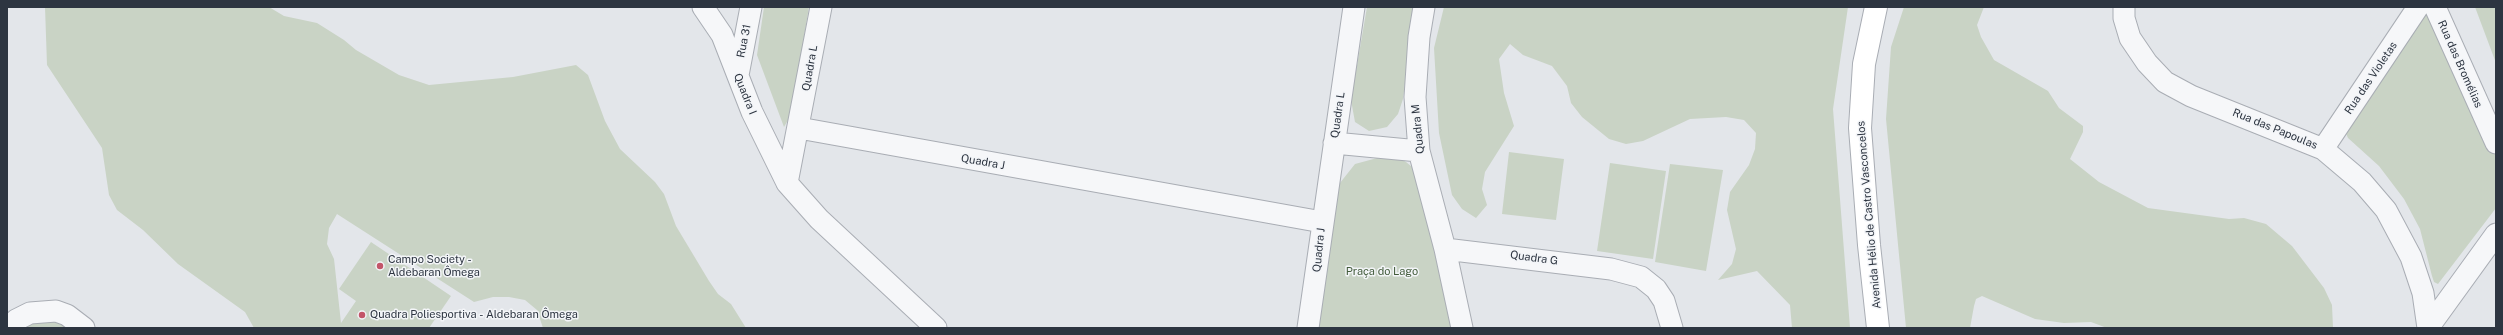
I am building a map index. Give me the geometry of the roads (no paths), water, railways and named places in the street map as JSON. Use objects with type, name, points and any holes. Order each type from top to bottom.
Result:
[{"type":"street","name":"Quadra I","points":[[703,7],[722,35],[752,112],[787,183]]},
{"type":"street","name":"Rua 31","points":[[738,76],[751,7]]},
{"type":"street","name":"Quadra L","points":[[799,128],[821,7]]},
{"type":"street","name":"Quadra L","points":[[1322,222],[1354,7]]},
{"type":"street","name":"Quadra M","points":[[1424,7],[1419,37],[1415,97],[1419,151],[1445,249]]},
{"type":"street","name":"Avenida Hélio de Castro Vasconcelos","points":[[1876,7],[1864,64],[1860,128],[1869,245],[1878,328]]},
{"type":"street","name":"Rua das Papoulas","points":[[2124,7],[2124,18],[2130,38],[2147,62],[2165,82],[2191,96],[2323,148],[2362,182],[2386,210],[2398,228],[2411,257],[2423,293],[2428,328]]},
{"type":"street","name":"Rua das Violetas","points":[[2323,148],[2418,7]]},
{"type":"street","name":"Rua das Bromélias","points":[[2435,7],[2496,143]]},
{"type":"street","points":[[799,128],[787,183],[819,218],[936,328]]},
{"type":"street","name":"Quadra J","points":[[799,128],[1322,222],[1308,328]]},
{"type":"street","points":[[1334,143],[1419,151]]},
{"type":"street","points":[[2428,328],[2496,234]]},
{"type":"street","points":[[1445,249],[1462,328]]},
{"type":"street","name":"Quadra G","points":[[1445,249],[1612,269],[1641,278],[1656,289],[1664,301],[1672,328]]},
{"type":"street","points":[[7,328],[16,320],[30,313],[56,311],[67,315],[84,328]]},
{"type":"place","name":"Campo Society - Aldebaran Ômega","points":[[380,266]]},
{"type":"place","name":"Quadra Poliesportiva - Aldebaran Ômega","points":[[362,315]]},
{"type":"park label","name":"Praça do Lago","points":[[1382,272]]}]
